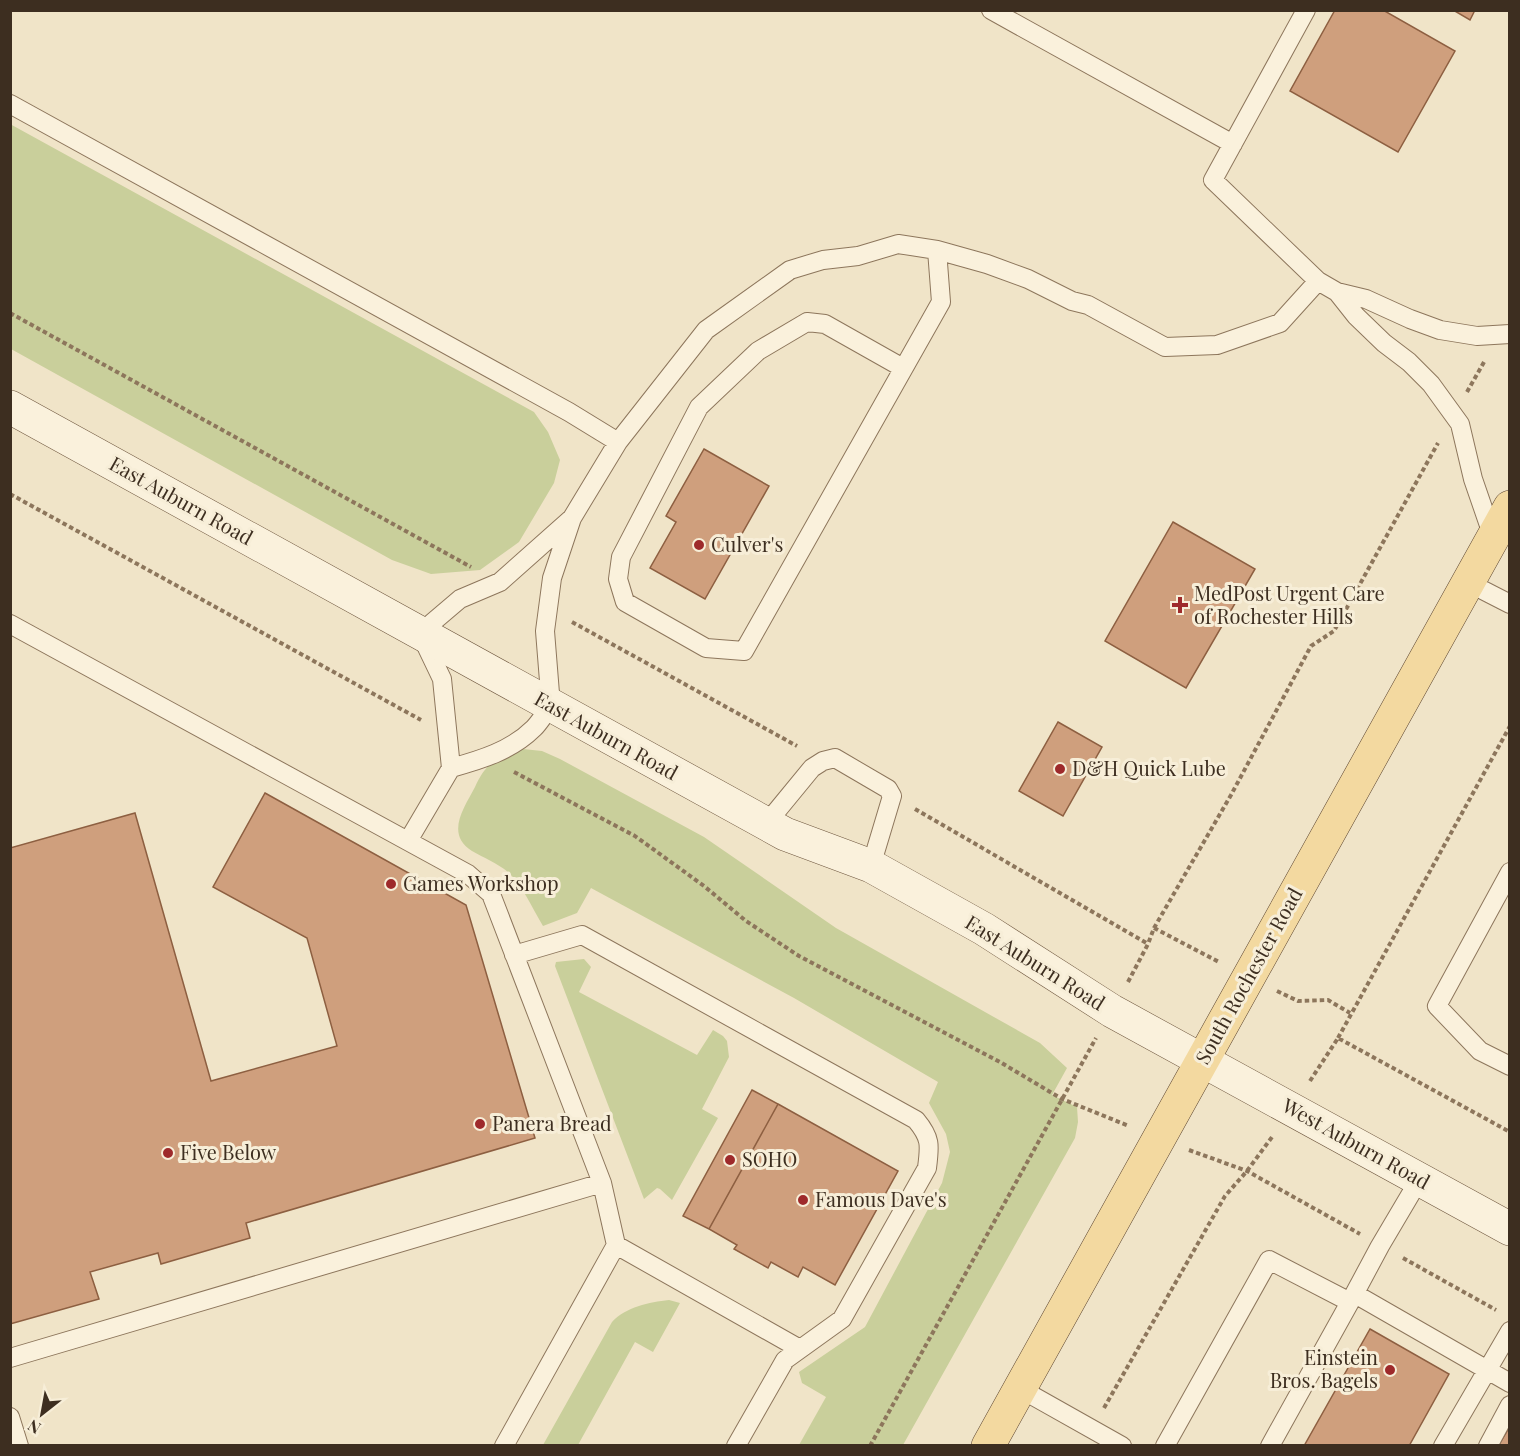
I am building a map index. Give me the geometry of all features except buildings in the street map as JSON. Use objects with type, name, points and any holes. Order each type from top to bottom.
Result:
[{"type":"main road","name":"East Auburn Road","points":[[10,407],[766,824],[785,834],[871,866],[984,929],[1112,1011],[1203,1060]]},
{"type":"main road","name":"South Rochester Road","points":[[988,1446],[1509,507]]},
{"type":"main road","name":"West Auburn Road","points":[[1203,1060],[1509,1229]]},
{"type":"lane","points":[[991,10],[1233,144]]},
{"type":"lane","points":[[1306,10],[1213,180],[1318,281],[1336,292],[1366,299],[1440,330],[1477,336],[1505,334]]},
{"type":"lane","points":[[10,104],[559,407],[618,442]]},
{"type":"lane","points":[[450,768],[488,758],[534,728],[551,706],[545,631],[547,608],[552,578],[572,518],[618,442],[706,330],[790,270],[823,260],[858,256],[898,244],[936,250],[987,264],[1028,279],[1072,301],[1088,305],[1165,347],[1217,345],[1280,322],[1318,281]]},
{"type":"lane","points":[[903,368],[825,324],[807,322],[758,351],[699,407],[621,557],[618,579],[625,602],[706,648],[744,651],[941,302],[936,250]]},
{"type":"lane","points":[[1336,292],[1356,316],[1431,384],[1454,414],[1460,424],[1473,479],[1493,537]]},
{"type":"lane","points":[[408,841],[450,768],[442,679],[420,633],[460,599],[500,582],[572,518]]},
{"type":"lane","points":[[1467,582],[1509,604]]},
{"type":"lane","points":[[10,624],[468,874],[491,894],[602,1183],[616,1245],[504,1446]]},
{"type":"lane","points":[[766,824],[812,768],[823,761],[835,758],[888,789],[892,796],[871,866]]},
{"type":"lane","points":[[1509,872],[1437,1006],[1480,1051],[1509,1066]]},
{"type":"lane","points":[[514,955],[582,935],[916,1120],[927,1133],[929,1153],[927,1168],[842,1319],[785,1360],[736,1446]]},
{"type":"lane","points":[[1270,1446],[1419,1180]]},
{"type":"lane","points":[[10,1358],[602,1183]]},
{"type":"lane","points":[[616,1245],[800,1349]]},
{"type":"lane","points":[[1165,1446],[1269,1260],[1352,1298],[1509,1383]]},
{"type":"lane","points":[[1443,1446],[1509,1331]]},
{"type":"lane","points":[[1019,1388],[1122,1446]]},
{"type":"lane","points":[[1488,1446],[1509,1405]]},
{"type":"lane","points":[[10,1417],[19,1446]]},
{"type":"path","points":[[10,313],[469,565]]},
{"type":"path","points":[[1137,964],[1154,928],[1231,795],[1311,646],[1334,631],[1454,414],[1505,334]]},
{"type":"path","points":[[10,494],[447,734]]},
{"type":"path","points":[[1092,1429],[1225,1196],[1247,1172],[1292,1109],[1338,1038],[1509,726]]},
{"type":"path","points":[[488,758],[635,836],[704,886],[746,921],[799,956],[1000,1062],[1062,1099],[1247,1172],[1500,1312]]},
{"type":"path","points":[[1338,1038],[1509,1132]]},
{"type":"path","points":[[870,1446],[1071,1083]]},
{"type":"green space","points":[[10,124],[534,412],[548,432],[560,460],[554,483],[519,542],[480,570],[431,574],[392,560],[11,349]]},
{"type":"green space","points":[[523,749],[542,751],[560,759],[704,837],[836,928],[1040,1043],[1067,1068],[1052,1095],[1077,1107],[1078,1122],[1075,1138],[903,1445],[799,1445],[826,1397],[802,1383],[799,1372],[865,1327],[942,1183],[950,1152],[946,1134],[929,1103],[938,1082],[794,998],[591,888],[577,913],[543,926],[523,890],[508,872],[472,851],[464,844],[458,829],[462,812],[483,772],[499,757]]},
{"type":"green space","points":[[584,959],[591,967],[579,992],[697,1055],[713,1030],[727,1041],[729,1057],[702,1109],[718,1118],[672,1200],[657,1188],[644,1199],[555,966],[556,962]]},
{"type":"green space","points":[[669,1300],[680,1303],[653,1352],[635,1342],[578,1445],[543,1445],[612,1322],[638,1306]]},
{"type":"place","name":"Culver's","points":[[699,545]]},
{"type":"place","name":"MedPost Urgent Care of Rochester Hills","points":[[1180,605]]},
{"type":"place","name":"D&H Quick Lube","points":[[1060,769]]},
{"type":"place","name":"Games Workshop","points":[[391,884]]},
{"type":"place","name":"Panera Bread","points":[[480,1124]]},
{"type":"place","name":"Five Below","points":[[168,1153]]},
{"type":"place","name":"SOHO","points":[[730,1160]]},
{"type":"place","name":"Famous Dave's","points":[[803,1200]]},
{"type":"place","name":"Einstein Bros. Bagels","points":[[1390,1370]]}]
